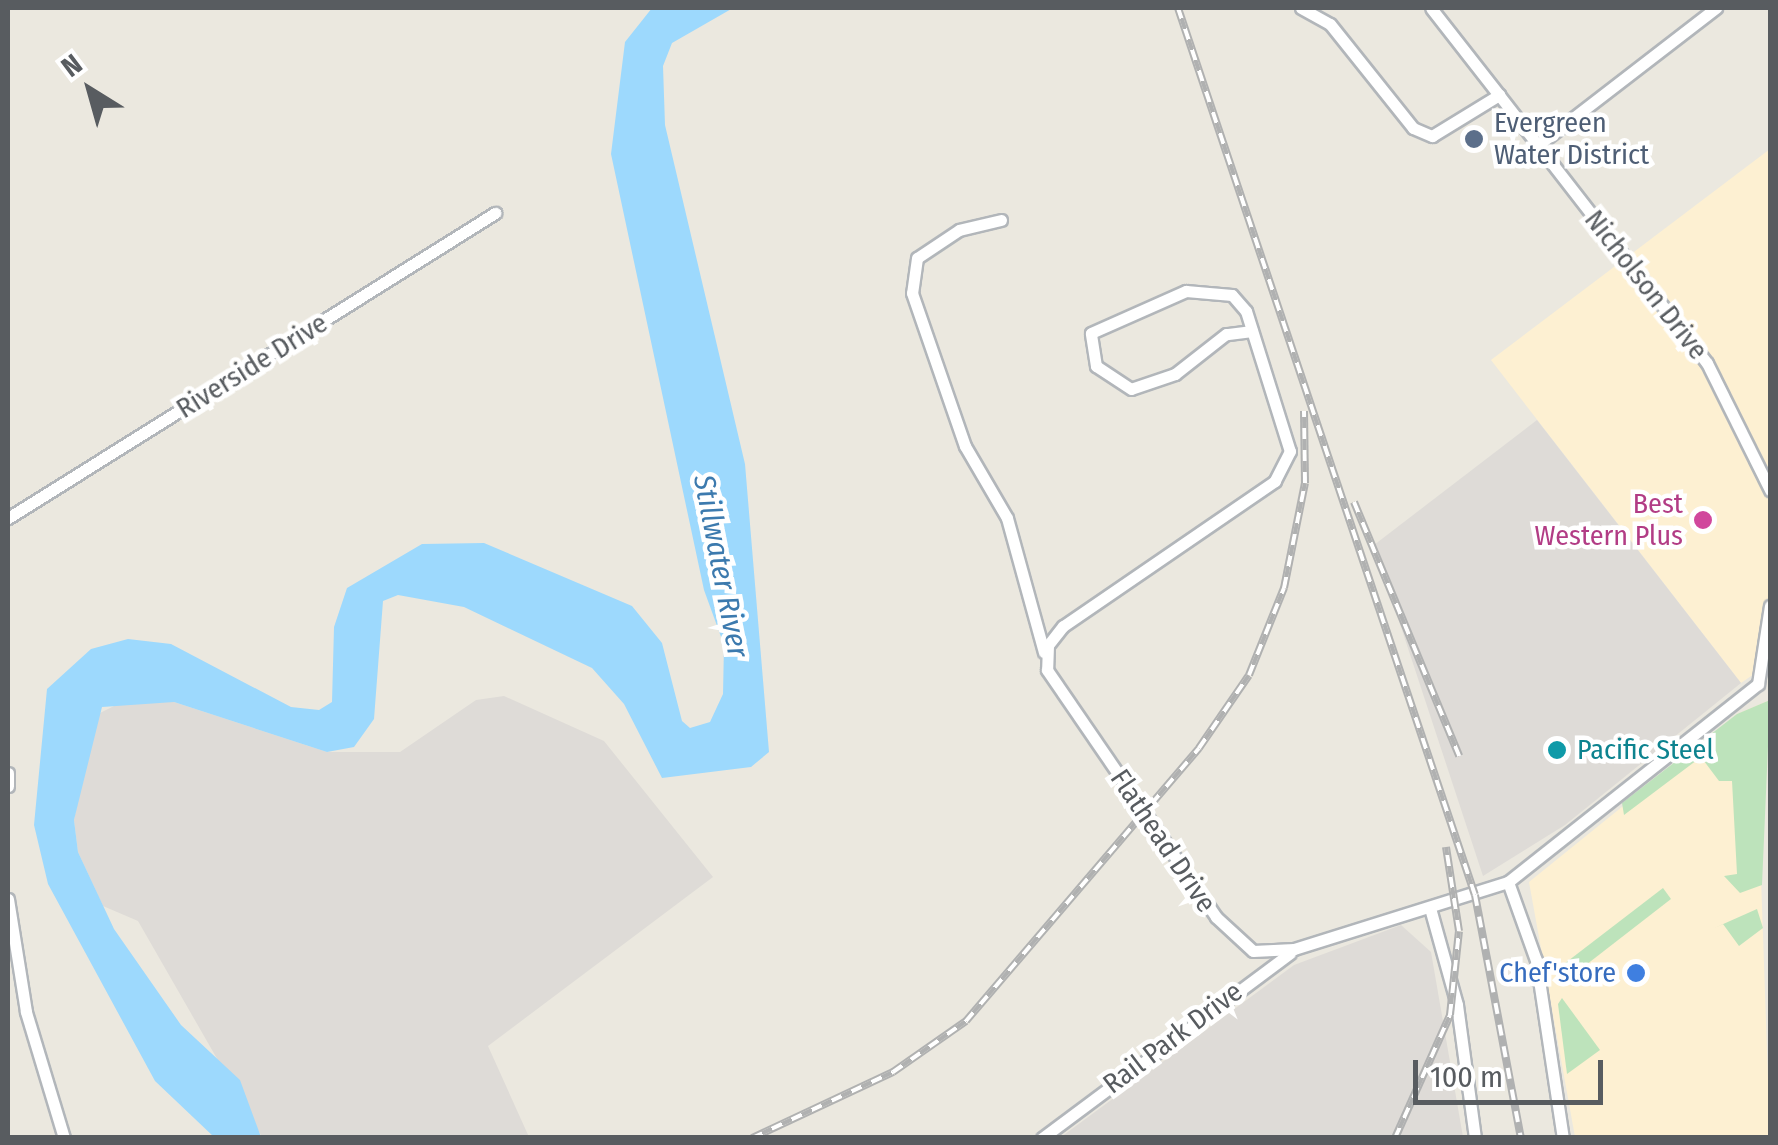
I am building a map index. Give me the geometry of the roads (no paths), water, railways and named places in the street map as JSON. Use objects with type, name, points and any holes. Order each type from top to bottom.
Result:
[{"type":"street","points":[[1301,8],[1338,32],[1422,134],[1440,134],[1499,95]]},
{"type":"street","name":"Nicholson Drive","points":[[1431,8],[1707,363],[1770,490]]},
{"type":"street","points":[[1538,145],[1716,8]]},
{"type":"street","name":"Riverside Drive","points":[[8,518],[495,212]]},
{"type":"street","name":"Flathead Drive","points":[[1001,220],[959,230],[917,258],[912,293],[966,446],[1007,518],[1047,670],[1230,936],[1254,951],[1307,944],[1508,882],[1764,683]]},
{"type":"street","points":[[1047,670],[1048,645],[1064,626],[1287,466],[1252,331],[1232,295],[1210,287],[1108,323],[1092,333],[1087,350],[1112,382],[1151,388],[1226,334],[1252,331]]},
{"type":"street","points":[[1764,683],[1770,606]]},
{"type":"street","points":[[8,774],[8,786]]},
{"type":"street","points":[[1508,882],[1536,960],[1562,1138]]},
{"type":"street","points":[[8,900],[26,1012],[64,1138]]},
{"type":"street","points":[[1430,908],[1457,1005],[1475,1138]]},
{"type":"street","name":"Rail Park Drive","points":[[1042,1138],[1307,944]]},
{"type":"water","name":"Stillwater River","points":[[652,8],[733,8],[672,43],[663,66],[665,125],[745,464],[769,752],[751,767],[662,778],[624,704],[592,668],[464,607],[398,595],[383,601],[374,719],[354,747],[327,752],[174,702],[102,707],[74,820],[78,852],[114,929],[181,1025],[240,1080],[261,1137],[214,1137],[155,1081],[48,884],[34,825],[47,689],[91,649],[128,639],[171,644],[291,707],[319,710],[332,702],[334,627],[347,588],[422,544],[484,543],[632,606],[662,643],[682,721],[690,728],[710,722],[723,694],[724,645],[704,590],[611,154],[625,42]]},
{"type":"railway","points":[[1178,8],[1475,895],[1521,1138]]},
{"type":"railway","points":[[752,1138],[893,1072],[966,1021],[1199,748],[1249,675],[1284,588],[1305,483],[1304,411]]},
{"type":"railway","points":[[1354,502],[1459,756]]},
{"type":"railway","points":[[1395,1138],[1450,1015],[1459,931],[1446,847]]},
{"type":"place","name":"Evergreen Water District","points":[[1474,139]]},
{"type":"place","name":"Best Western Plus","points":[[1703,520]]},
{"type":"place","name":"Pacific Steel","points":[[1557,750]]},
{"type":"place","name":"Chef'store","points":[[1636,973]]}]
